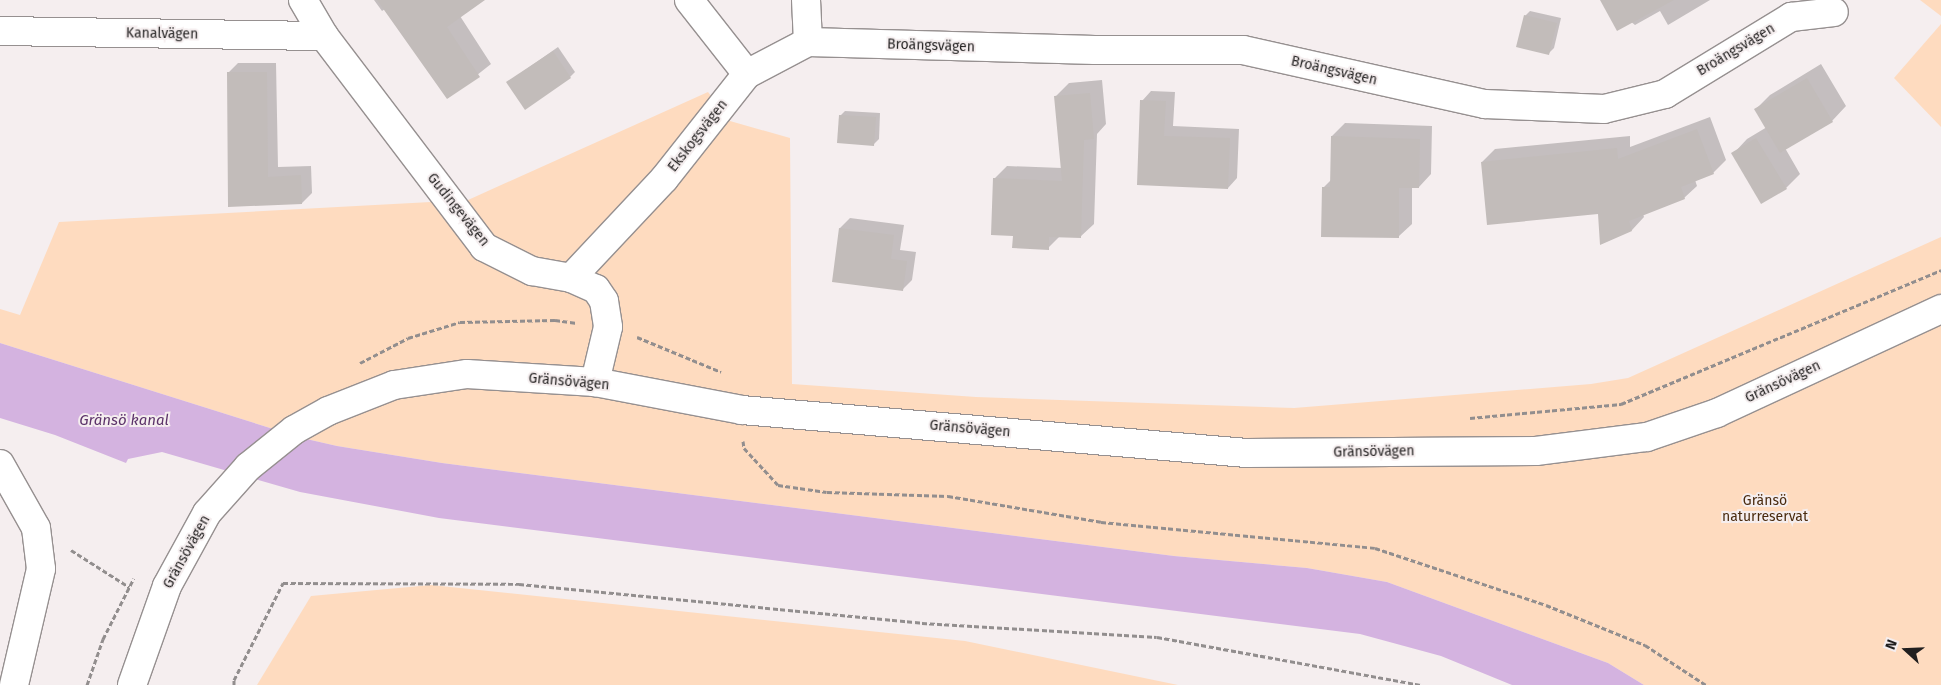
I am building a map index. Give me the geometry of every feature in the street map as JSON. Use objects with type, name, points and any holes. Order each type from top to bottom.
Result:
[{"type":"street","name":"Gudingevägen","points":[[302,0],[324,36],[484,247],[532,271],[571,278],[596,289],[604,301],[608,327],[595,382]]},
{"type":"street","points":[[689,0],[747,74]]},
{"type":"street","points":[[806,0],[808,42]]},
{"type":"street","name":"Broängsvägen","points":[[808,42],[1095,50],[1243,50],[1485,104],[1604,109],[1665,94],[1791,17],[1834,12]]},
{"type":"street","name":"Kanalvägen","points":[[0,31],[324,36]]},
{"type":"street","name":"Ekskogsvägen","points":[[571,278],[664,179],[747,74],[808,42]]},
{"type":"street","name":"Gränsövägen","points":[[132,685],[167,586],[207,513],[248,467],[294,430],[365,396],[418,381],[467,374],[595,382],[742,410],[1247,453],[1536,451],[1647,437],[1717,413],[1941,309]]},
{"type":"street","points":[[0,464],[36,528],[41,569],[38,590],[14,685]]},
{"type":"path","points":[[1465,418],[1621,404],[1941,270]]},
{"type":"path","points":[[350,367],[408,338],[460,322],[555,320],[608,327],[725,374]]},
{"type":"path","points":[[742,410],[744,448],[778,485],[827,492],[948,496],[1101,522],[1375,548],[1546,605],[1644,645],[1706,685]]},
{"type":"path","points":[[36,528],[129,587]]},
{"type":"path","points":[[234,685],[234,680],[283,583],[519,584],[922,623],[1157,637],[1421,685]]},
{"type":"green space","points":[[1920,0],[1941,0],[1941,16]]},
{"type":"green space","points":[[1941,24],[1941,127],[1894,78]]},
{"type":"green space","name":"Gränsö naturreservat","points":[[708,92],[730,121],[790,138],[792,384],[976,397],[1294,408],[1591,384],[1628,378],[1941,237],[1941,685],[1644,685],[1608,663],[1387,582],[1307,568],[1174,556],[442,463],[337,446],[302,438],[0,343],[0,309],[20,315],[59,222],[468,200]]},
{"type":"green space","points":[[431,585],[965,641],[1178,685],[257,685],[311,596]]},
{"type":"water","name":"Gränsö kanal","points":[[0,343],[302,438],[337,446],[442,463],[1174,556],[1307,568],[1387,582],[1608,663],[1644,685],[1512,685],[1441,656],[1360,634],[439,518],[300,492],[162,452],[128,459],[126,463],[55,435],[0,418]]},
{"type":"building","points":[[377,0],[485,0],[447,27],[480,77],[447,99]]},
{"type":"building","points":[[1600,0],[1674,0],[1617,31]]},
{"type":"building","points":[[1524,15],[1557,23],[1549,55],[1516,47]]},
{"type":"building","points":[[553,51],[571,78],[525,110],[506,82]]},
{"type":"building","points":[[227,72],[267,72],[268,177],[301,175],[302,204],[228,207]]},
{"type":"building","points":[[1807,78],[1833,122],[1780,153],[1754,109]]},
{"type":"building","points":[[1090,93],[1094,139],[1084,140],[1081,238],[1049,237],[1049,250],[1012,248],[1013,236],[991,235],[993,178],[1062,181],[1054,96]]},
{"type":"building","points":[[1140,100],[1166,101],[1164,136],[1230,138],[1228,189],[1137,185]]},
{"type":"building","points":[[839,115],[876,117],[874,146],[837,143]]},
{"type":"building","points":[[1697,129],[1714,174],[1681,187],[1685,199],[1629,221],[1632,231],[1600,245],[1598,214],[1487,225],[1481,162],[1617,148],[1618,159]]},
{"type":"building","points":[[1331,136],[1420,139],[1419,188],[1399,188],[1399,238],[1321,237],[1322,187],[1330,187]]},
{"type":"building","points":[[1756,138],[1787,189],[1761,204],[1731,153]]},
{"type":"building","points":[[839,228],[894,235],[891,259],[907,261],[903,291],[832,282]]}]
